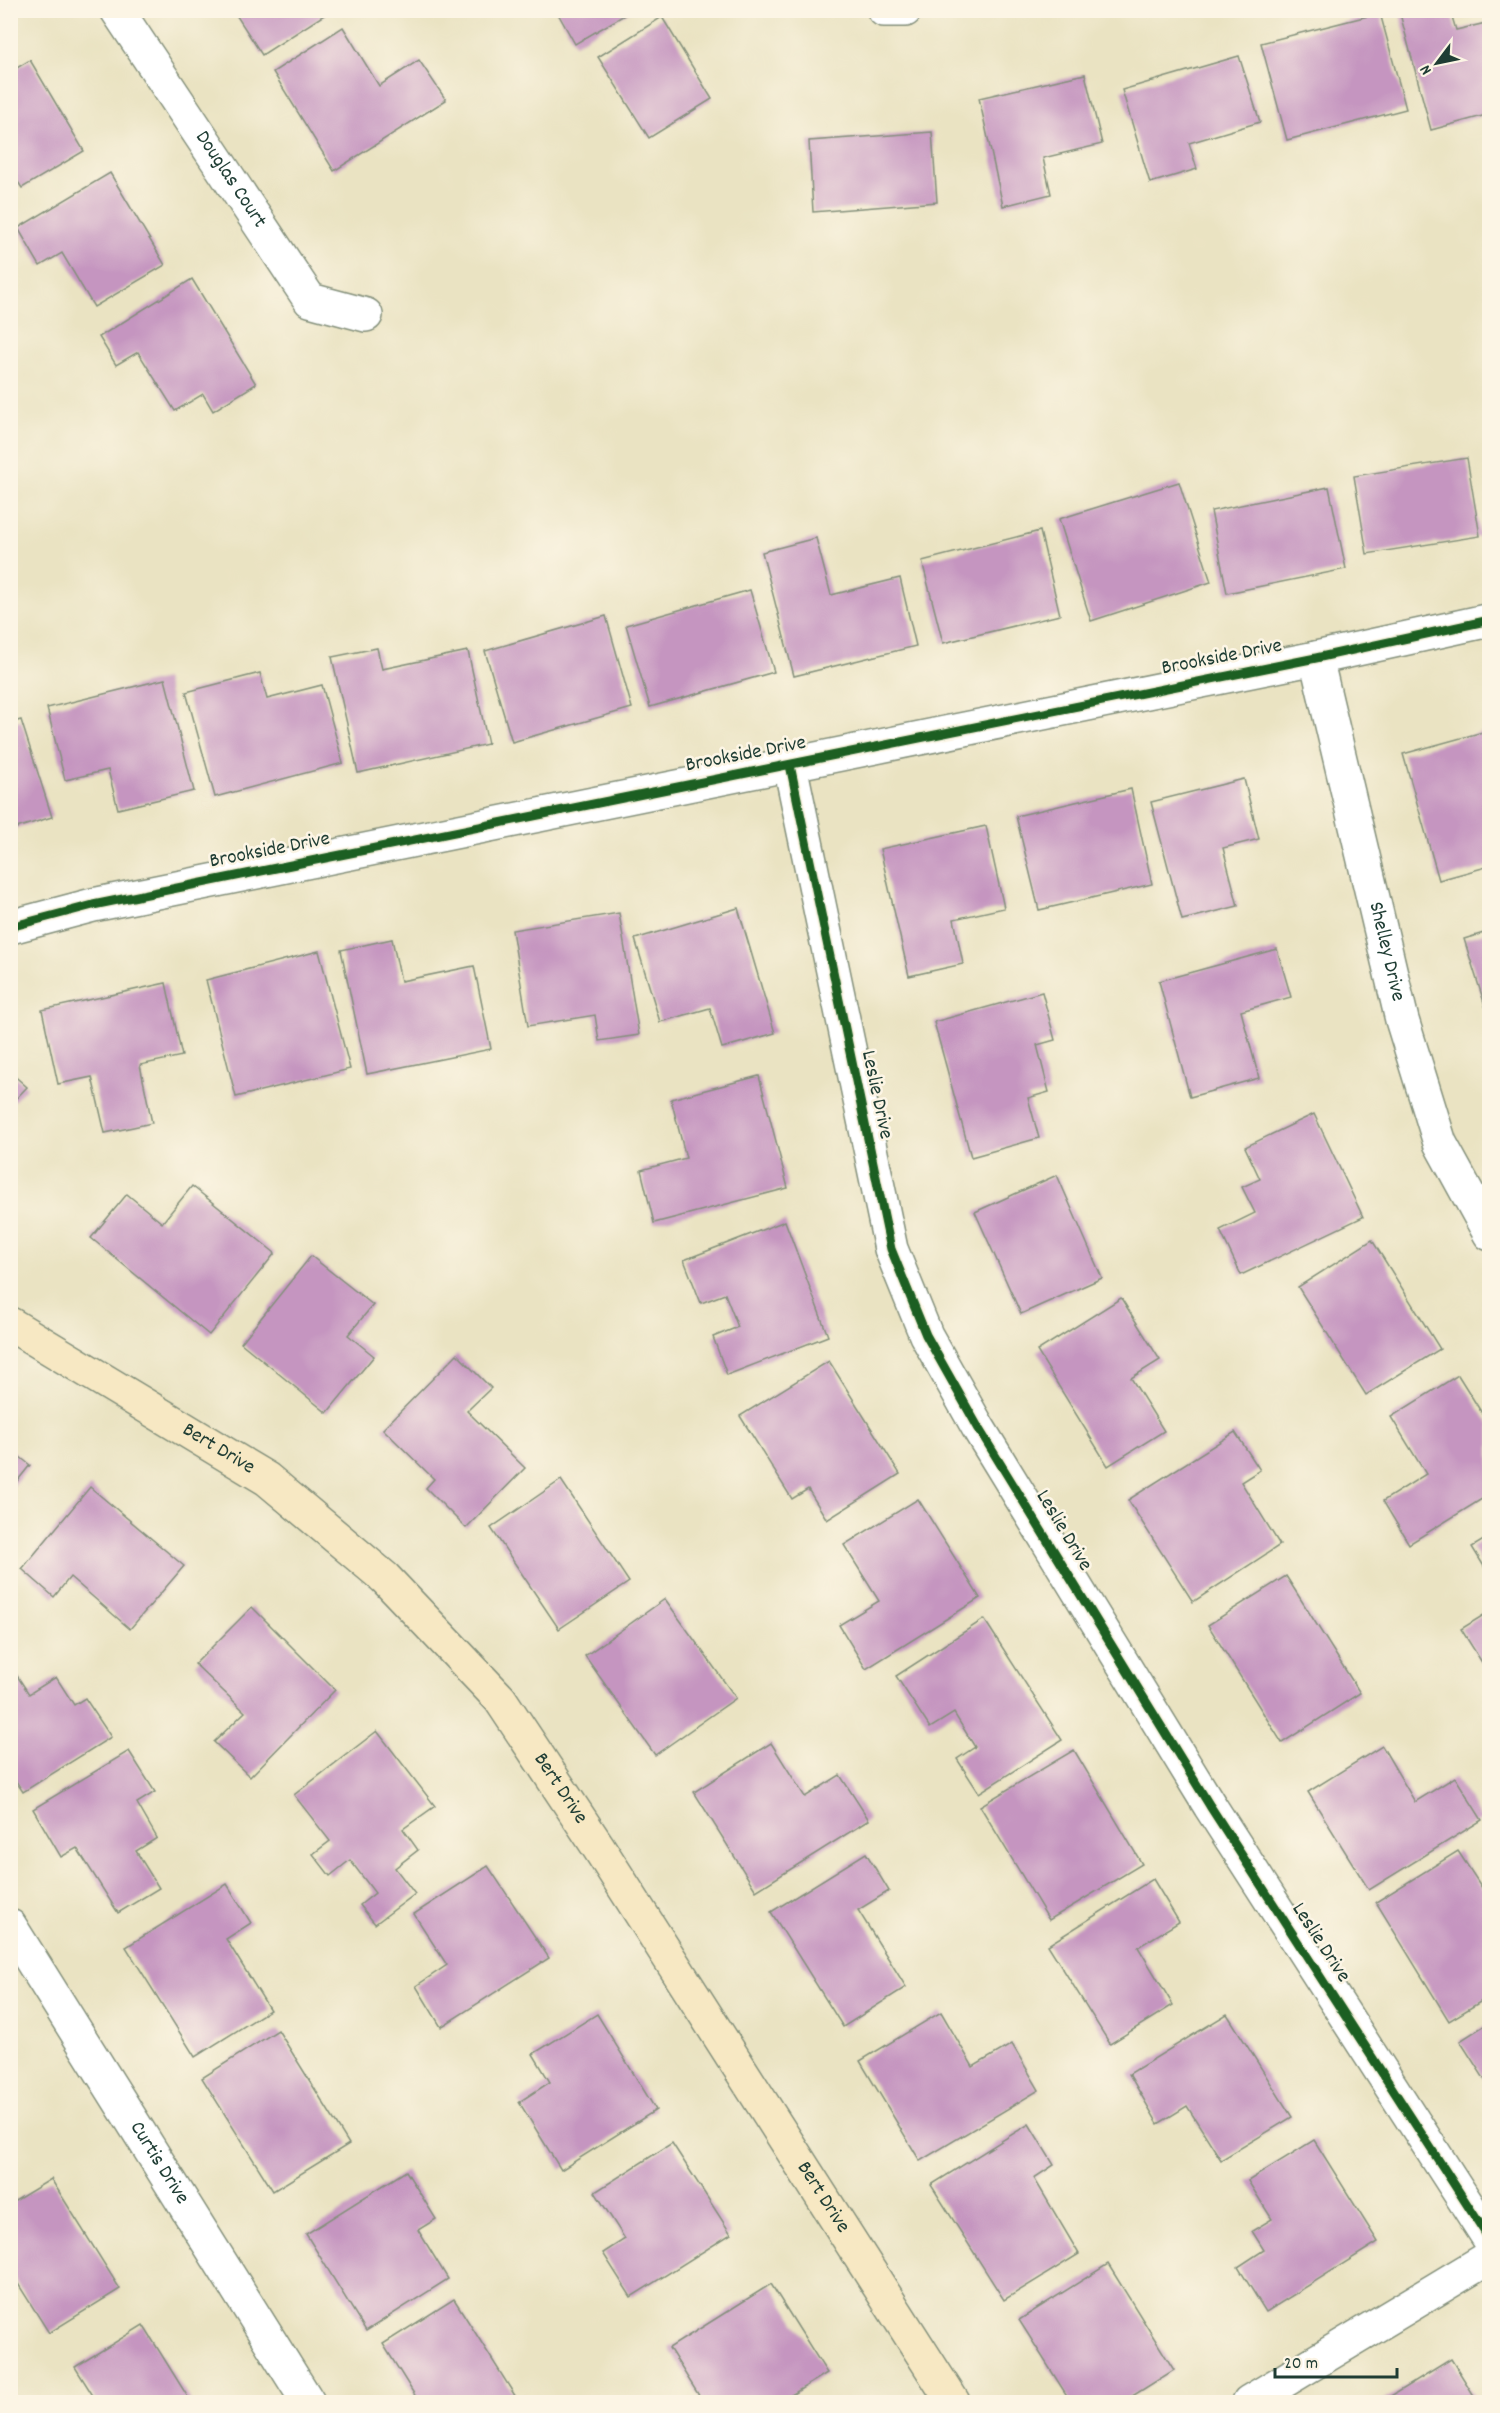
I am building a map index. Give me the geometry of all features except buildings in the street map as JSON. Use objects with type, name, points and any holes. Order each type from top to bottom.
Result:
[{"type":"street","name":"Douglas Court","points":[[117,10],[310,300],[366,315]]},
{"type":"street","points":[[884,10],[905,10]]},
{"type":"street","name":"Brookside Drive","points":[[10,927],[93,905],[1316,658],[1490,620]]},
{"type":"street","name":"Shelley Drive","points":[[1316,658],[1402,1020],[1440,1143],[1490,1234]]},
{"type":"street","name":"Leslie Drive","points":[[790,765],[891,1249],[926,1335],[986,1439],[1210,1806],[1490,2240]]},
{"type":"street","name":"Bert Drive","points":[[10,1324],[267,1479],[385,1578],[500,1699],[599,1848],[953,2403]]},
{"type":"street","name":"Curtis Drive","points":[[10,1926],[308,2403]]},
{"type":"street","points":[[1249,2403],[1490,2258]]},
{"type":"cycle path","points":[[10,927],[93,905],[1316,658],[1490,620]]},
{"type":"cycle path","points":[[790,765],[891,1249],[926,1335],[979,1429],[1210,1806],[1490,2240]]}]
